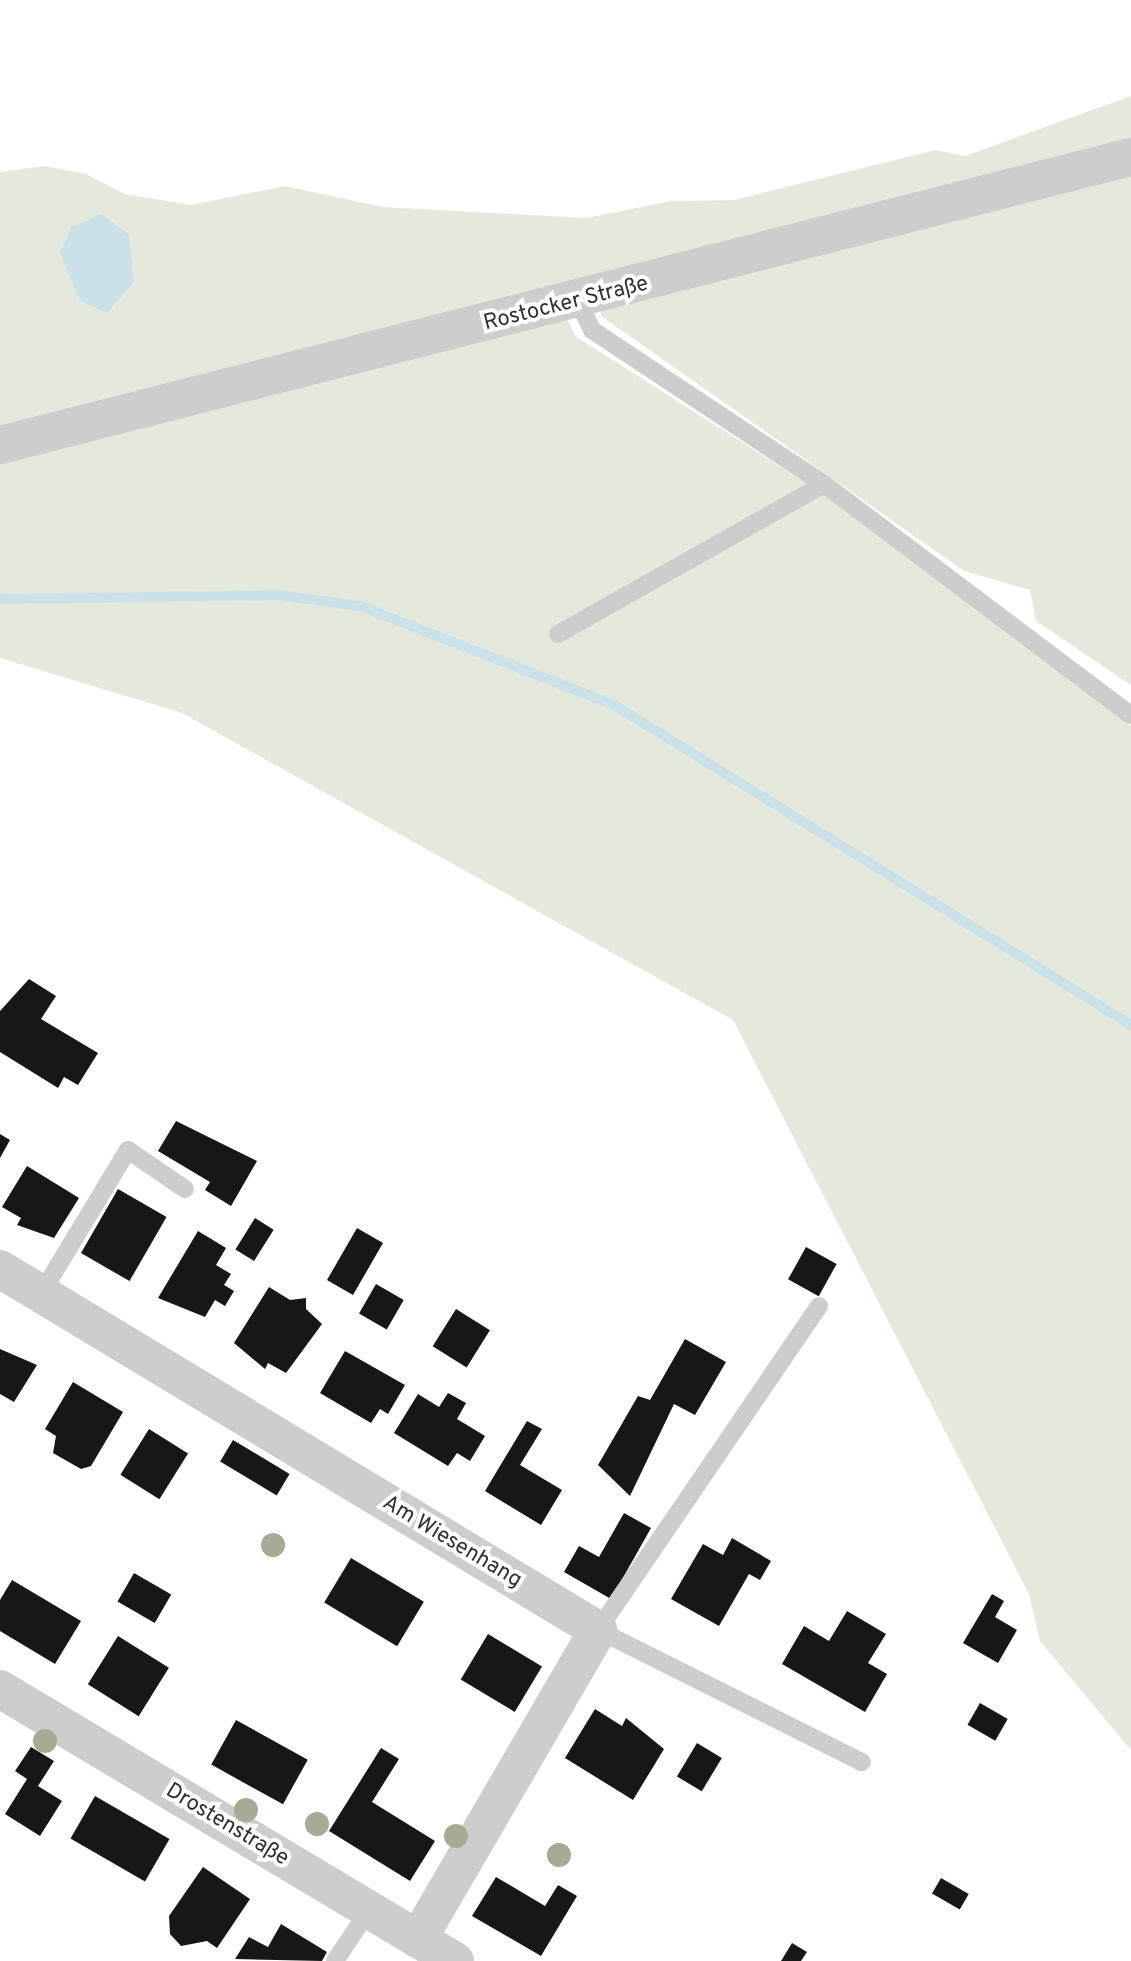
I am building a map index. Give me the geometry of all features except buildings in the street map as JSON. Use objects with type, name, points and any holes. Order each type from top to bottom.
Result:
[{"type":"street","name":"Rostocker Straße","points":[[0,445],[578,301],[1131,157]]},
{"type":"street","name":"Am Wiesenhang","points":[[0,1269],[598,1630]]},
{"type":"street","points":[[418,1939],[598,1630]]},
{"type":"street","name":"Drostenstraße","points":[[0,1689],[455,1961]]},
{"type":"lane","points":[[578,301],[592,330],[824,484],[1131,715]]},
{"type":"lane","points":[[558,634],[824,484]]},
{"type":"lane","points":[[41,1294],[128,1150],[185,1189]]},
{"type":"lane","points":[[819,1306],[598,1630],[862,1762]]},
{"type":"lane","points":[[335,1961],[369,1910]]},
{"type":"shaded area","points":[[1131,96],[1131,139],[0,428],[0,172],[44,166],[86,174],[125,194],[191,205],[285,186],[383,207],[586,218],[671,201],[734,200],[935,150],[965,156]]},
{"type":"shaded area","points":[[1131,169],[1131,685],[1036,621],[1030,590],[964,571],[601,316],[601,304]]},
{"type":"shaded area","points":[[566,316],[575,336],[836,502],[1131,726],[1131,1750],[1040,1641],[1029,1594],[733,1020],[182,713],[0,658],[0,458]]},
{"type":"water","points":[[102,214],[129,235],[134,282],[107,313],[80,301],[60,253],[71,227]]},
{"type":"waterway","points":[[0,599],[278,595],[360,606],[616,706],[1131,1025]]}]
